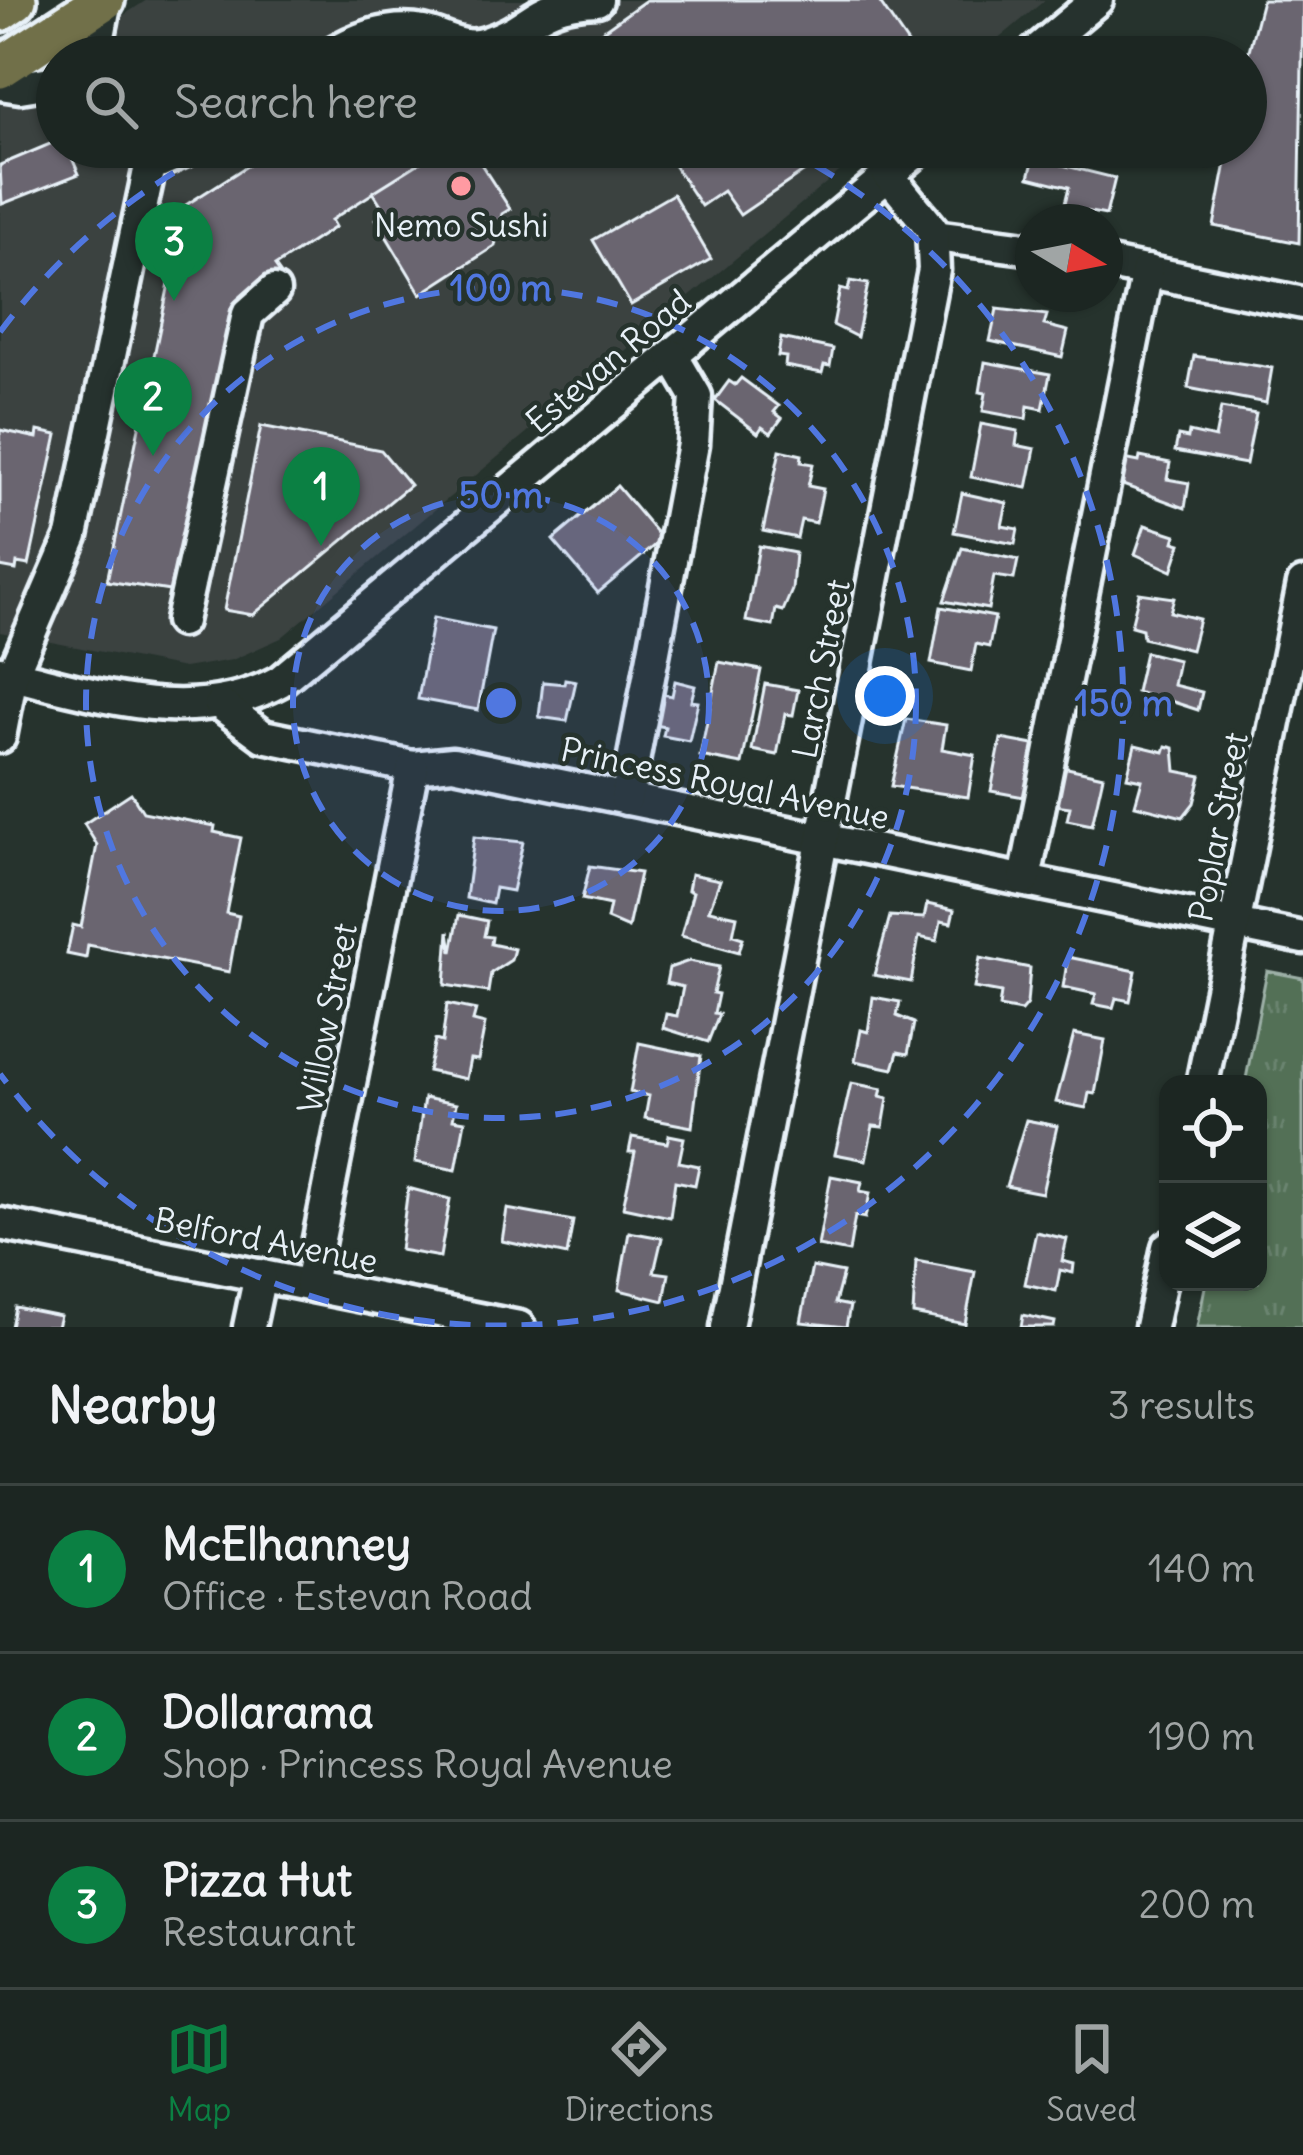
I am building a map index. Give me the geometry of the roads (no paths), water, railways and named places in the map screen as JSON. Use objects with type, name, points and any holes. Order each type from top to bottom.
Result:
[{"type":"main road","points":[[0,11],[16,0]]},
{"type":"main road","points":[[49,36],[105,0]]},
{"type":"main road","points":[[0,68],[36,45]]},
{"type":"street","points":[[99,36],[105,0]]},
{"type":"street","points":[[500,36],[556,2],[597,0]]},
{"type":"street","points":[[1054,36],[1097,0]]},
{"type":"street","points":[[374,36],[420,31],[434,36]]},
{"type":"street","points":[[0,83],[36,84]]},
{"type":"street","points":[[0,737],[6,673],[72,536],[143,168]]},
{"type":"street","name":"Estevan Road","points":[[220,704],[280,680],[896,168]]},
{"type":"street","points":[[888,175],[935,236],[1015,247]]},
{"type":"street","name":"Larch Street","points":[[727,1327],[932,281],[935,236]]},
{"type":"street","points":[[1123,267],[1303,302]]},
{"type":"street","points":[[1025,879],[1148,272]]},
{"type":"street","points":[[181,620],[248,314],[274,290]]},
{"type":"street","points":[[626,799],[694,430],[696,396],[672,355]]},
{"type":"street","name":"Poplar Street","points":[[1204,1075],[1303,584]]},
{"type":"street","points":[[6,673],[169,707],[220,704]]},
{"type":"street","name":"Princess Royal Avenue","points":[[220,704],[263,736],[413,766],[453,763],[1303,938]]},
{"type":"street","name":"Willow Street","points":[[310,1284],[413,766]]},
{"type":"street","name":"Belford Avenue","points":[[0,1224],[518,1327]]},
{"type":"street","points":[[249,1327],[260,1275]]},
{"type":"street","points":[[1151,1327],[1159,1289]]},
{"type":"place","name":"Nemo Sushi","points":[[461,186]]},
{"type":"place","name":"Pizza Hut","points":[[174,301]]},
{"type":"place","name":"Dollarama","points":[[153,456]]},
{"type":"place","name":"McElhanney","points":[[321,546]]}]
